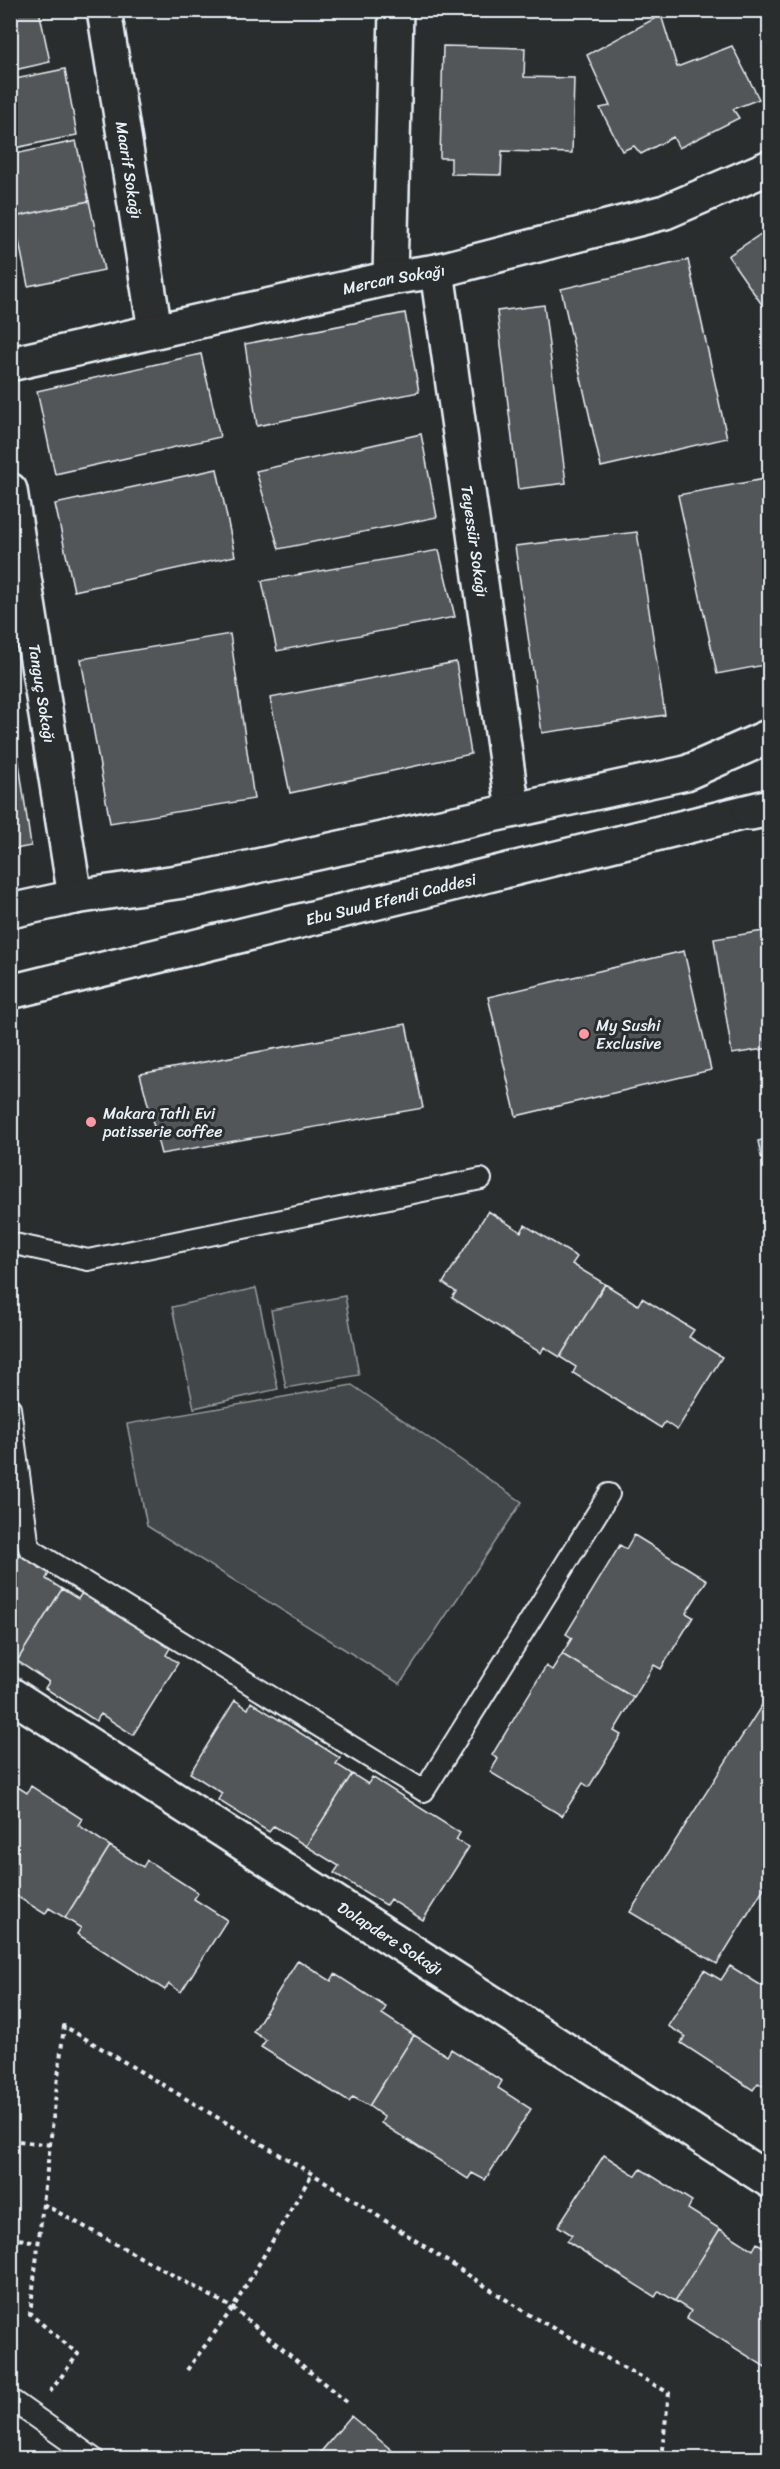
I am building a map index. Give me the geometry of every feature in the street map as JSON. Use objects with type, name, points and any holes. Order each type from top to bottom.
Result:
[{"type":"street","name":"Maarif Sokağı","points":[[104,10],[155,330]]},
{"type":"street","points":[[390,278],[396,10]]},
{"type":"street","name":"Mercan Sokağı","points":[[10,364],[390,278],[438,271],[665,212],[770,167]]},
{"type":"street","name":"Teyessür Sokağı","points":[[438,271],[513,810]]},
{"type":"street","name":"Tanguç Sokağı","points":[[10,490],[75,897]]},
{"type":"street","points":[[10,911],[75,897],[197,879],[686,773],[770,736]]},
{"type":"street","name":"Ebu Suud Efendi Caddesi","points":[[10,992],[763,809]]},
{"type":"street","name":"Dolapdere Sokağı","points":[[10,1694],[770,2181]]},
{"type":"lane","points":[[10,1243],[88,1260],[481,1179]]},
{"type":"lane","points":[[10,1408],[29,1548],[424,1791],[609,1494]]},
{"type":"lane","points":[[10,2399],[93,2458]]},
{"type":"path","points":[[34,2414],[78,2354],[30,2314],[64,2026],[312,2174],[528,2314],[669,2393],[661,2458]]},
{"type":"path","points":[[10,2140],[51,2145]]},
{"type":"path","points":[[187,2370],[233,2308],[312,2174]]},
{"type":"path","points":[[43,2204],[233,2308],[350,2405]]},
{"type":"path","points":[[10,2238],[39,2242]]},
{"type":"shaded area","points":[[256,1288],[278,1389],[194,1408],[172,1307]]},
{"type":"shaded area","points":[[345,1296],[359,1375],[286,1388],[271,1310]]},
{"type":"shaded area","points":[[352,1385],[522,1502],[400,1684],[147,1526],[127,1424]]},
{"type":"building","points":[[10,10],[39,10],[50,62],[10,71]]},
{"type":"building","points":[[449,10],[526,10],[526,16],[449,11]]},
{"type":"building","points":[[661,15],[677,67],[732,46],[759,99],[733,109],[739,118],[679,148],[673,137],[641,154],[634,146],[622,151],[600,108],[610,106],[587,55]]},
{"type":"building","points":[[443,46],[525,48],[524,77],[574,78],[572,153],[502,151],[501,175],[451,174],[451,158],[440,158]]},
{"type":"building","points":[[65,69],[77,135],[10,149],[10,80]]},
{"type":"building","points":[[76,141],[89,201],[14,217],[10,200],[10,155]]},
{"type":"building","points":[[89,201],[104,270],[28,286],[14,217]]},
{"type":"building","points":[[770,228],[770,316],[728,256]]},
{"type":"building","points":[[688,260],[727,438],[601,467],[561,289]]},
{"type":"building","points":[[544,305],[566,483],[518,489],[497,311]]},
{"type":"building","points":[[405,313],[419,392],[257,426],[245,344]]},
{"type":"building","points":[[201,354],[220,437],[55,474],[37,391]]},
{"type":"building","points":[[421,434],[437,517],[279,549],[256,471]]},
{"type":"building","points":[[217,469],[235,556],[74,591],[55,504]]},
{"type":"building","points":[[770,478],[770,664],[717,674],[678,495]]},
{"type":"building","points":[[637,532],[665,715],[542,733],[515,546]]},
{"type":"building","points":[[439,550],[455,617],[277,651],[262,581]]},
{"type":"building","points":[[230,634],[254,799],[110,823],[81,659]]},
{"type":"building","points":[[456,662],[471,754],[290,793],[270,698]]},
{"type":"building","points":[[10,701],[31,846],[10,850]]},
{"type":"building","points":[[770,930],[770,1048],[732,1054],[714,939]]},
{"type":"building","points":[[684,951],[711,1070],[516,1116],[488,997]]},
{"type":"building","points":[[406,1024],[423,1108],[161,1154],[140,1074]]},
{"type":"building","points":[[770,1138],[770,1199],[758,1141]]},
{"type":"building","points":[[488,1211],[521,1232],[525,1225],[577,1257],[572,1264],[605,1284],[560,1357],[544,1347],[541,1353],[452,1298],[456,1292],[443,1283]]},
{"type":"building","points":[[605,1284],[638,1305],[642,1298],[694,1330],[689,1337],[722,1357],[677,1430],[665,1422],[661,1428],[573,1373],[576,1367],[560,1357]]},
{"type":"building","points":[[634,1535],[707,1580],[686,1613],[693,1617],[661,1669],[654,1665],[634,1698],[562,1654],[572,1638],[566,1634],[620,1545],[626,1549]]},
{"type":"building","points":[[10,1548],[49,1573],[46,1579],[62,1589],[17,1661],[10,1657]]},
{"type":"building","points":[[62,1589],[78,1599],[82,1593],[170,1648],[166,1655],[178,1663],[133,1735],[101,1714],[96,1721],[45,1688],[49,1682],[17,1661]]},
{"type":"building","points":[[562,1654],[634,1698],[614,1731],[621,1735],[589,1787],[583,1783],[562,1816],[490,1772],[498,1759],[492,1755],[546,1666],[552,1670]]},
{"type":"building","points":[[767,1697],[770,1699],[770,1878],[717,1964],[630,1912]]},
{"type":"building","points":[[235,1700],[248,1709],[251,1702],[340,1758],[336,1764],[352,1774],[306,1846],[274,1826],[269,1832],[218,1800],[222,1793],[190,1773]]},
{"type":"building","points":[[352,1774],[368,1784],[372,1777],[460,1833],[456,1840],[469,1847],[423,1920],[390,1899],[386,1905],[334,1873],[339,1866],[306,1846]]},
{"type":"building","points":[[10,1782],[27,1793],[31,1786],[82,1819],[78,1825],[110,1846],[65,1918],[49,1908],[45,1914],[10,1892]]},
{"type":"building","points":[[110,1846],[143,1867],[147,1860],[198,1893],[194,1899],[227,1920],[181,1992],[169,1984],[165,1990],[77,1934],[81,1928],[65,1918]]},
{"type":"building","points":[[298,1960],[331,1981],[335,1974],[386,2007],[382,2014],[414,2035],[369,2106],[353,2097],[349,2102],[261,2047],[266,2040],[253,2032]]},
{"type":"building","points":[[730,1966],[770,1991],[770,2090],[758,2083],[753,2090],[681,2043],[685,2036],[668,2026],[704,1970],[721,1980]]},
{"type":"building","points":[[414,2035],[447,2056],[451,2049],[502,2081],[498,2088],[531,2109],[485,2180],[472,2173],[468,2179],[381,2123],[384,2117],[369,2106]]},
{"type":"building","points":[[604,2155],[636,2176],[641,2169],[692,2201],[688,2209],[720,2229],[675,2301],[659,2291],[655,2297],[567,2241],[572,2235],[558,2226]]},
{"type":"building","points":[[720,2229],[753,2250],[757,2243],[770,2251],[770,2370],[687,2318],[691,2311],[675,2301]]},
{"type":"building","points":[[351,2416],[401,2458],[324,2458],[319,2454]]},
{"type":"place","name":"My Sushi Exclusive","points":[[584,1034]]},
{"type":"place","name":"Makara Tatlı Evi patisserie coffee","points":[[91,1122]]}]
